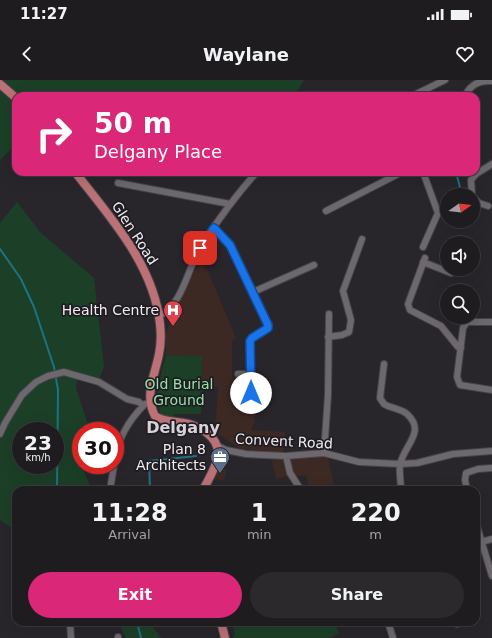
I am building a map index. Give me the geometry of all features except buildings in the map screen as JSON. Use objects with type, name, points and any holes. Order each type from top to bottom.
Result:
[{"type":"main road","points":[[0,84],[12,94]]},
{"type":"main road","name":"Glen Road","points":[[79,176],[134,252],[147,276],[159,316],[160,353],[146,403]]},
{"type":"main road","points":[[146,403],[158,418],[191,424],[212,437],[218,446],[219,454],[205,486]]},
{"type":"main road","points":[[222,626],[225,638]]},
{"type":"street","points":[[420,92],[445,80]]},
{"type":"street","points":[[467,80],[472,86]]},
{"type":"street","points":[[468,92],[472,86],[483,81],[492,81]]},
{"type":"street","points":[[480,172],[492,164]]},
{"type":"street","points":[[159,316],[168,312],[200,248],[230,204],[254,176]]},
{"type":"street","points":[[326,211],[394,176]]},
{"type":"street","points":[[423,247],[438,213],[424,176]]},
{"type":"street","points":[[472,188],[471,180],[474,176]]},
{"type":"street","points":[[118,183],[230,204]]},
{"type":"street","points":[[480,203],[488,206]]},
{"type":"street","points":[[214,228],[230,245],[253,292],[268,328],[252,338],[250,341],[251,393]]},
{"type":"street","points":[[328,337],[342,335],[349,332],[351,320],[344,291],[362,239]]},
{"type":"street","points":[[440,268],[424,260],[408,304],[410,310],[441,326],[458,347],[461,348]]},
{"type":"street","points":[[253,292],[314,265]]},
{"type":"street","points":[[324,453],[328,395],[329,314]]},
{"type":"street","points":[[492,322],[467,322],[463,328],[457,376],[460,385],[492,390]]},
{"type":"street","points":[[384,364],[380,398],[384,404],[407,413],[415,425],[415,435],[405,451],[400,464],[401,486]]},
{"type":"street","points":[[0,434],[22,396],[36,382],[48,376],[64,372],[99,382],[127,400],[146,403]]},
{"type":"street","points":[[238,374],[251,374]]},
{"type":"street","points":[[124,431],[129,421],[146,403]]},
{"type":"street","name":"Convent Road","points":[[218,446],[226,450],[246,454],[286,456],[324,453],[359,462],[400,464],[417,463],[454,454],[492,451]]},
{"type":"street","points":[[286,456],[293,481],[297,486]]},
{"type":"street","points":[[467,486],[465,480],[466,473],[478,469],[492,468]]},
{"type":"street","points":[[111,486],[113,474]]},
{"type":"street","points":[[480,538],[492,576]]},
{"type":"street","points":[[481,542],[492,539]]},
{"type":"street","points":[[70,626],[71,638]]},
{"type":"street","points":[[389,626],[393,638]]},
{"type":"shaded area","points":[[202,257],[236,338],[232,341],[232,378],[245,379],[247,394],[254,395],[255,421],[251,430],[285,432],[283,453],[240,449],[212,430],[216,422],[218,387],[201,387],[202,356],[166,355],[166,335],[172,313]]},
{"type":"shaded area","points":[[322,456],[328,458],[334,486],[308,486],[306,475],[294,477],[290,459]]},
{"type":"shaded area","points":[[272,460],[285,460],[289,476],[276,479]]},
{"type":"shaded area","points":[[222,464],[226,471],[224,481],[214,479]]},
{"type":"green space","points":[[2,80],[304,80],[296,92],[13,92]]},
{"type":"green space","points":[[0,90],[12,100],[12,148],[0,160]]},
{"type":"green space","points":[[17,202],[41,233],[94,278],[104,367],[99,379],[69,370],[57,370],[45,373],[35,380],[19,397],[0,428],[0,223]]},
{"type":"green space","name":"Old Burial Ground","points":[[166,355],[202,356],[201,414],[174,414],[174,419],[160,414],[157,391]]},
{"type":"green space","points":[[64,373],[77,378],[76,388],[87,422],[72,422],[72,474],[85,474],[90,486],[12,486],[12,528],[0,520],[0,439],[6,424],[21,401],[32,388],[41,381]]},
{"type":"green space","points":[[120,626],[152,626],[161,638],[126,638]]},
{"type":"green space","points":[[233,626],[336,626],[339,634],[328,638],[233,638],[235,635]]},
{"type":"waterway","points":[[457,176],[460,188]]},
{"type":"waterway","points":[[0,249],[21,279],[34,307],[54,367],[58,390],[57,486]]},
{"type":"waterway","points":[[150,486],[149,461],[196,456]]},
{"type":"waterway","points":[[138,626],[141,638]]},
{"type":"place","name":"Health Centre","points":[[173,327]]},
{"type":"place","name":"Plan 8 Architects","points":[[220,474]]},
{"type":"district","name":"Delgany","points":[[183,427]]},
{"type":"route","points":[[200,248],[214,228],[219,231],[230,245],[268,325],[268,328],[265,331],[254,336],[250,341],[251,393]]}]
